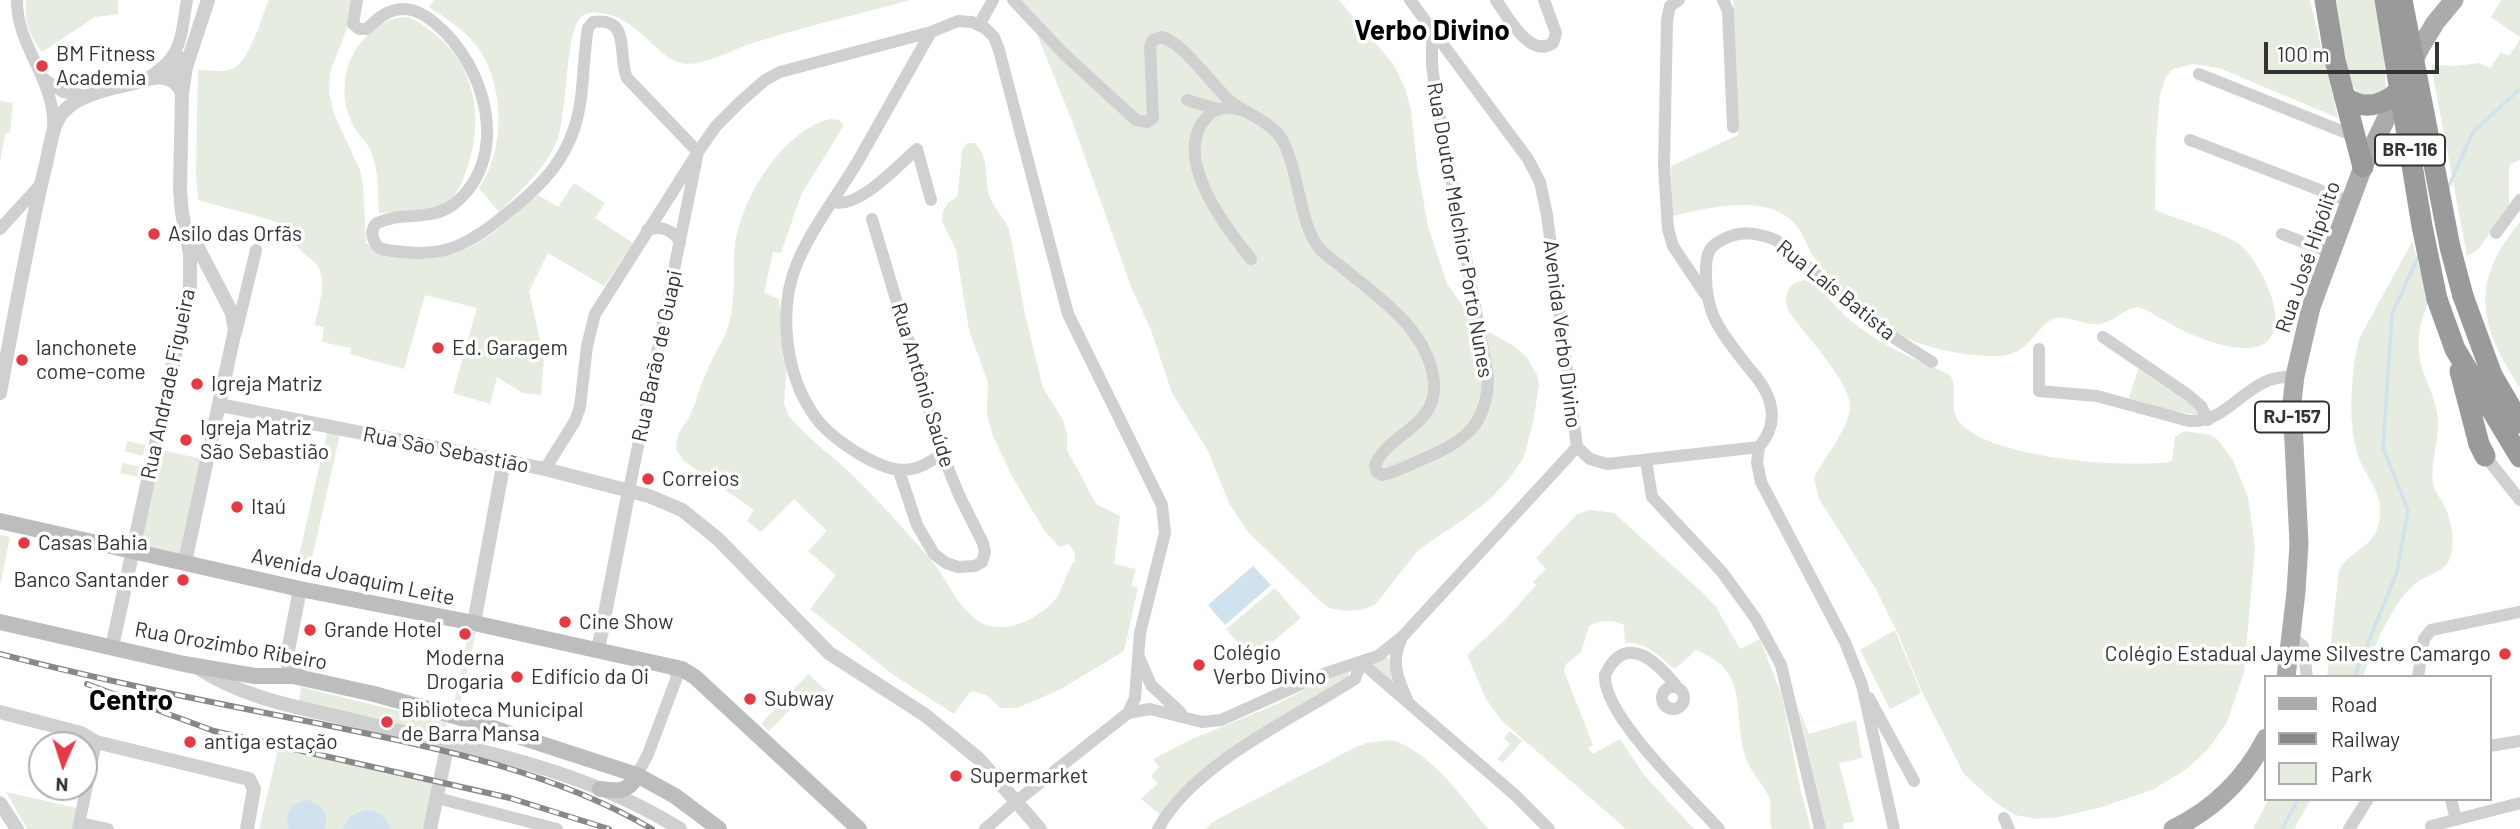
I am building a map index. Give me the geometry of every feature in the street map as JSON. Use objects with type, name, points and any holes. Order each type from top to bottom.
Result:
[{"type":"highway","points":[[2325,0],[2344,96],[2363,167]]},
{"type":"highway","name":"BR-116","points":[[2385,0],[2422,226],[2437,299],[2455,349],[2520,457]]},
{"type":"highway","name":"BR-116","points":[[2402,0],[2450,247],[2463,296],[2492,375],[2520,424]]},
{"type":"highway","points":[[2344,96],[2362,105],[2379,104],[2392,99],[2403,86]]},
{"type":"highway","points":[[2455,349],[2476,433],[2485,456]]},
{"type":"main road","points":[[2435,23],[2436,0]]},
{"type":"main road","name":"Rua José Hipólito","points":[[2286,675],[2299,544],[2292,427],[2294,376],[2311,307],[2363,167],[2420,48],[2435,23],[2454,0]]},
{"type":"main road","name":"Avenida Joaquim Leite","points":[[0,522],[300,589],[474,623],[682,669],[695,677],[859,829]]},
{"type":"main road","name":"Rua Orozimbo Ribeiro","points":[[0,622],[194,665],[255,676],[293,676],[454,716],[637,775],[675,796],[719,829]]},
{"type":"main road","points":[[2173,829],[2203,813],[2226,794],[2249,767],[2264,741]]},
{"type":"main road","points":[[600,789],[627,789],[637,775]]},
{"type":"street","points":[[17,0],[20,28],[52,105],[53,134]]},
{"type":"street","points":[[167,74],[176,53],[187,0]]},
{"type":"street","name":"Rua Andrade Figueira","points":[[112,647],[131,550],[186,310],[191,264],[182,213],[181,90],[208,0]]},
{"type":"street","points":[[358,0],[353,24],[361,29],[367,29],[377,19],[392,11],[421,6],[469,63],[485,111],[487,136],[484,159],[466,191],[447,209],[424,216],[381,221],[374,226],[374,241],[383,249],[425,253],[452,248],[476,238],[541,184],[559,163],[575,127],[588,28],[593,22],[605,22],[616,27],[620,34],[624,71],[629,82],[698,152]]},
{"type":"street","points":[[979,25],[993,0]]},
{"type":"street","name":"Rua Doutor Melchior Porto Nunes","points":[[1013,0],[1064,54],[1129,116],[1143,122],[1153,118],[1150,47],[1153,40],[1161,37],[1178,45],[1230,100],[1273,130],[1284,142],[1296,174],[1310,233],[1319,248],[1390,308],[1422,345],[1433,377],[1432,402],[1424,416],[1381,456],[1375,466],[1377,472],[1382,475],[1406,468],[1451,446],[1469,433],[1480,417],[1488,390],[1488,376],[1437,101],[1432,66],[1432,31]]},
{"type":"street","name":"Avenida Verbo Divino","points":[[1362,662],[1385,652],[1402,637],[1577,447],[1547,215],[1539,182],[1528,159],[1410,0]]},
{"type":"street","points":[[1496,0],[1522,35],[1532,44],[1544,47],[1553,43],[1556,33],[1544,0]]},
{"type":"street","points":[[1679,0],[1672,3],[1668,12],[1664,167],[1668,229],[1673,246],[1705,295],[1718,327],[1769,399],[1772,426],[1759,447],[1757,463],[1761,482],[1845,642],[1862,685],[1914,780]]},
{"type":"street","points":[[1723,0],[1728,11],[1733,127]]},
{"type":"street","points":[[545,469],[578,414],[583,392],[588,336],[595,314],[706,139],[740,102],[772,75],[931,32],[958,21],[979,25],[994,37],[1068,314],[1162,505],[1165,533],[1138,646],[1135,698],[1128,713],[1017,800],[985,829]]},
{"type":"street","points":[[931,32],[834,202],[802,252],[792,277],[786,315],[794,372],[814,416],[828,431],[867,458],[899,471],[921,467],[942,453]]},
{"type":"street","points":[[0,393],[41,184],[53,134],[64,111],[88,96],[167,74],[181,67],[192,48]]},
{"type":"street","points":[[146,80],[164,68],[176,53]]},
{"type":"street","points":[[167,74],[181,90]]},
{"type":"street","points":[[2199,74],[2354,136]]},
{"type":"street","points":[[43,79],[63,92],[88,96]]},
{"type":"street","points":[[1187,100],[1217,109],[1230,108],[1244,112]]},
{"type":"street","points":[[1217,109],[1207,116],[1199,127],[1196,166],[1198,176],[1214,206],[1251,259]]},
{"type":"street","points":[[2190,140],[2351,202]]},
{"type":"street","points":[[834,202],[848,202],[860,198],[917,149],[931,200]]},
{"type":"street","name":"Rua Barão de Guapi","points":[[598,650],[698,152]]},
{"type":"street","points":[[0,229],[41,184]]},
{"type":"street","points":[[2496,233],[2520,200]]},
{"type":"street","points":[[182,213],[194,242],[232,313],[235,337]]},
{"type":"street","name":"Rua Antônio Saúde","points":[[872,219],[942,453],[985,548],[984,559],[975,566],[958,567],[939,559],[926,543],[917,525],[899,471]]},
{"type":"street","points":[[648,230],[655,228],[668,231],[675,235],[680,243]]},
{"type":"street","name":"Rua Laís Batista","points":[[1706,255],[1715,243],[1734,233],[1759,233],[1776,240],[1880,329],[1933,362]]},
{"type":"street","points":[[2282,234],[2331,253]]},
{"type":"street","points":[[185,562],[256,250]]},
{"type":"street","points":[[1681,257],[1695,259],[1706,255],[1705,295]]},
{"type":"street","points":[[2104,337],[2188,395],[2201,406],[2208,420]]},
{"type":"street","points":[[2039,349],[2039,391],[2097,396],[2189,421],[2208,420],[2267,381],[2294,376]]},
{"type":"street","name":"Rua São Sebastião","points":[[220,405],[545,469],[629,490],[671,505],[702,524],[829,653],[925,715],[960,742],[979,759],[1041,829]]},
{"type":"street","points":[[1577,447],[1587,457],[1600,463],[1614,464],[1759,447]]},
{"type":"street","points":[[2485,456],[2520,500]]},
{"type":"street","points":[[474,623],[504,461]]},
{"type":"street","points":[[1646,461],[1652,497],[1722,572],[1756,619],[1781,665],[1820,829]]},
{"type":"street","points":[[300,589],[286,661],[290,669],[306,679]]},
{"type":"street","points":[[2418,675],[2424,639],[2431,630],[2520,612]]},
{"type":"street","points":[[1402,637],[1395,660],[1399,682],[1410,705]]},
{"type":"street","points":[[2290,640],[2303,646],[2307,675]]},
{"type":"street","points":[[1138,646],[1141,664],[1151,685],[1171,706],[1191,720]]},
{"type":"street","points":[[1677,687],[1658,664],[1642,654],[1619,656],[1605,675],[1608,696],[1626,726],[1719,829]]},
{"type":"street","points":[[1128,713],[1150,709],[1191,720],[1221,720],[1326,673],[1362,662]]},
{"type":"street","points":[[1362,662],[1515,795],[1549,829]]},
{"type":"street","points":[[1158,829],[1176,805],[1209,772],[1247,745],[1355,680],[1362,662]]},
{"type":"street","points":[[194,665],[225,683],[280,704],[514,758],[600,789],[648,810],[680,829]]},
{"type":"street","points":[[637,775],[648,754],[677,676],[675,671],[666,665]]},
{"type":"street","points":[[1862,685],[1894,829]]},
{"type":"street","points":[[0,712],[73,731]]},
{"type":"street","points":[[2492,746],[2520,741]]},
{"type":"street","points":[[98,742],[234,775],[251,782],[254,792],[247,829]]},
{"type":"street","points":[[430,829],[448,743]]},
{"type":"street","points":[[436,798],[557,829]]},
{"type":"street","points":[[84,801],[79,826],[108,829]]},
{"type":"street","points":[[2349,829],[2367,801]]},
{"type":"street","points":[[2451,801],[2456,820]]},
{"type":"street","points":[[0,803],[17,829]]},
{"type":"street","points":[[2431,826],[2520,803]]},
{"type":"green space","points":[[26,0],[118,0],[118,14],[95,17],[42,52],[28,28]]},
{"type":"green space","points":[[269,0],[352,0],[346,31],[330,72],[329,92],[334,114],[360,170],[366,243],[377,252],[442,255],[456,253],[482,241],[538,195],[558,207],[574,183],[605,203],[595,218],[633,243],[604,286],[548,253],[529,291],[544,358],[541,395],[523,393],[497,377],[490,404],[453,393],[477,308],[425,295],[404,369],[350,354],[351,348],[322,342],[324,327],[315,325],[321,295],[320,272],[317,265],[299,249],[287,230],[271,220],[198,200],[198,70],[224,71],[238,65],[249,49]]},
{"type":"green space","points":[[434,0],[910,0],[775,36],[694,64],[675,61],[637,30],[614,16],[600,13],[585,15],[575,26],[572,39],[558,138],[540,169],[499,212],[479,188],[488,172],[498,135],[497,97],[492,78],[486,61],[471,39],[429,7]]},
{"type":"green space","points":[[1016,0],[1339,0],[1394,65],[1405,88],[1411,110],[1428,226],[1447,284],[1474,321],[1514,346],[1527,358],[1537,375],[1539,385],[1524,457],[1509,479],[1489,500],[1418,550],[1376,604],[1361,610],[1345,611],[1323,604],[1248,532],[1229,503],[1208,451],[1172,393],[1072,121],[1035,29]]},
{"type":"green space","points":[[1733,0],[2310,0],[2338,118],[2219,68],[2193,64],[2173,69],[2166,76],[2160,95],[2155,210],[2217,233],[2244,248],[2265,280],[2274,306],[2275,327],[2271,336],[2266,343],[2253,347],[2226,346],[2192,335],[2138,307],[2100,324],[2063,318],[2052,319],[2026,345],[2003,356],[1953,352],[1899,335],[1878,321],[1854,301],[1816,260],[1793,221],[1777,211],[1753,205],[1739,205],[1672,216],[1671,166],[1738,135]]},
{"type":"green space","points":[[2333,0],[2374,0],[2384,58],[2386,92],[2374,97],[2358,93],[2351,83]]},
{"type":"green space","points":[[2501,0],[2520,0],[2520,37],[2491,17]]},
{"type":"green space","points":[[408,17],[436,35],[450,48],[460,63],[473,96],[475,132],[463,179],[449,201],[421,211],[379,213],[374,161],[369,147],[356,131],[349,116],[344,92],[345,80],[347,68],[358,46],[375,28],[395,18]]},
{"type":"green space","points":[[2520,39],[2520,160],[2509,168],[2509,205],[2478,250],[2467,256],[2431,65],[2479,63],[2490,68],[2501,52],[2509,56]]},
{"type":"green space","points":[[0,101],[13,103],[10,133],[5,133],[0,162]]},
{"type":"green space","points":[[830,119],[839,120],[844,125],[801,195],[781,253],[773,252],[764,293],[779,299],[787,365],[784,404],[789,416],[892,516],[931,560],[961,605],[980,622],[1006,627],[1021,623],[1036,616],[1055,600],[1075,561],[1075,554],[1069,544],[1059,547],[1044,530],[1012,476],[993,436],[987,415],[988,382],[969,330],[956,250],[942,221],[943,211],[948,203],[956,198],[958,191],[962,150],[967,143],[974,143],[982,154],[991,199],[1009,229],[1025,314],[1043,388],[1063,420],[1067,434],[1067,450],[1096,504],[1120,516],[1114,564],[1136,569],[1131,586],[1138,588],[1124,651],[1059,690],[1017,708],[1001,708],[986,695],[974,691],[969,693],[954,714],[895,676],[810,609],[836,575],[808,551],[827,531],[794,499],[761,532],[747,521],[754,510],[684,461],[677,451],[679,435],[730,320],[735,245],[739,227],[755,188],[780,152],[796,137],[812,126]]},
{"type":"green space","points":[[2520,222],[2520,388],[2496,344],[2486,304],[2487,284],[2493,265]]},
{"type":"green space","points":[[2412,242],[2429,301],[2422,320],[2419,349],[2422,369],[2437,414],[2433,484],[2446,509],[2453,542],[2449,561],[2445,566],[2415,584],[2399,602],[2364,675],[2327,675],[2339,571],[2348,559],[2371,539],[2379,523],[2377,493],[2359,459],[2352,422],[2353,378],[2360,337]]},
{"type":"green space","points":[[1805,280],[1873,337],[1950,375],[1957,419],[1979,437],[2031,453],[2123,464],[2170,462],[2175,437],[2184,431],[2210,435],[2217,439],[2233,460],[2248,497],[2255,547],[2244,673],[2226,724],[2209,748],[2188,768],[2154,789],[2102,807],[2037,819],[2015,815],[1996,803],[1964,774],[1920,688],[1876,589],[1819,499],[1814,478],[1844,428],[1850,411],[1849,400],[1836,373],[1788,310],[1788,290],[1794,284]]},
{"type":"green space","points":[[2138,369],[2193,406],[2202,416],[2129,398]]},
{"type":"green space","points":[[327,432],[340,434],[309,572],[296,569]]},
{"type":"green space","points":[[127,441],[145,445],[143,456],[125,451]]},
{"type":"green space","points":[[157,449],[206,460],[183,560],[135,548]]},
{"type":"green space","points":[[123,463],[141,467],[139,477],[120,473]]},
{"type":"green space","points":[[1591,510],[1614,513],[1703,593],[1716,607],[1740,649],[1760,639],[1782,696],[1811,829],[1772,829],[1769,797],[1745,755],[1732,681],[1725,669],[1696,650],[1675,669],[1645,647],[1625,643],[1624,625],[1602,621],[1589,626],[1581,652],[1566,664],[1564,671],[1593,745],[1588,748],[1593,754],[1620,739],[1644,775],[1694,829],[1626,829],[1502,721],[1486,699],[1467,655],[1505,620],[1536,585],[1533,582],[1546,569],[1536,558],[1577,514]]},
{"type":"green space","points":[[0,535],[10,537],[0,586]]},
{"type":"green space","points":[[1275,588],[1301,618],[1252,659],[1226,629]]},
{"type":"green space","points":[[1895,630],[1921,693],[1890,709],[1860,650]]},
{"type":"green space","points":[[469,631],[476,632],[460,704],[454,703]]},
{"type":"green space","points":[[1385,657],[1390,659],[1405,698],[1374,667],[1374,662]]},
{"type":"green space","points":[[1344,670],[1349,672],[1348,677],[1261,729],[1162,816],[1141,799],[1158,783],[1151,776],[1159,767],[1153,759],[1190,740],[1275,705]]},
{"type":"green space","points":[[808,674],[832,696],[820,709],[804,695],[769,731],[761,724]]},
{"type":"green space","points":[[301,687],[447,723],[441,742],[298,708]]},
{"type":"green space","points":[[1798,707],[1809,734],[1856,720],[1862,758],[1839,763],[1854,821],[1843,824],[1844,829],[1826,829]]},
{"type":"green space","points":[[1510,731],[1522,741],[1503,763],[1497,759],[1510,744],[1504,738]]},
{"type":"green space","points":[[1391,740],[1405,745],[1432,765],[1457,790],[1488,829],[1205,829],[1214,821],[1356,747]]},
{"type":"green space","points":[[279,746],[440,784],[430,829],[259,829]]},
{"type":"green space","points":[[6,792],[28,797],[28,801],[46,801],[77,808],[73,829],[27,829]]},
{"type":"green space","points":[[2268,801],[2310,801],[2294,829],[2253,829]]},
{"type":"water","points":[[1253,566],[1271,585],[1225,625],[1208,605]]},
{"type":"water","points":[[307,800],[324,810],[325,829],[289,829],[287,818],[290,810],[297,803]]},
{"type":"water","points":[[365,810],[382,815],[391,829],[342,829],[350,816]]},
{"type":"waterway","points":[[2447,190],[2473,132],[2520,89]]},
{"type":"waterway","points":[[2355,675],[2397,572],[2408,510],[2383,448],[2392,314],[2419,255]]},
{"type":"waterway","points":[[2282,829],[2297,801]]},
{"type":"railway","points":[[0,654],[157,691],[403,741],[488,762],[572,790],[652,829]]},
{"type":"railway","points":[[87,684],[214,731],[510,798],[609,829]]},
{"type":"place","name":"BM Fitness Academia","points":[[42,66]]},
{"type":"place","name":"Asilo das Orfãs","points":[[154,234]]},
{"type":"place","name":"Ed. Garagem","points":[[438,348]]},
{"type":"place","name":"lanchonete come-come","points":[[22,360]]},
{"type":"place","name":"Igreja Matriz","points":[[197,384]]},
{"type":"place","name":"Igreja Matriz São Sebastião","points":[[186,440]]},
{"type":"place","name":"Correios","points":[[648,479]]},
{"type":"place","name":"Itaú","points":[[237,507]]},
{"type":"place","name":"Casas Bahia","points":[[24,543]]},
{"type":"place","name":"Banco Santander","points":[[183,580]]},
{"type":"place","name":"Cine Show","points":[[565,622]]},
{"type":"place","name":"Grande Hotel","points":[[310,630]]},
{"type":"place","name":"Moderna Drogaria","points":[[465,634]]},
{"type":"place","name":"Colégio Estadual Jayme Silvestre Camargo","points":[[2505,654]]},
{"type":"place","name":"Colégio Verbo Divino","points":[[1199,665]]},
{"type":"place","name":"Edifício da Oi","points":[[517,677]]},
{"type":"place","name":"Subway","points":[[750,699]]},
{"type":"place","name":"Biblioteca Municipal de Barra Mansa","points":[[387,722]]},
{"type":"place","name":"antiga estação","points":[[190,742]]},
{"type":"place","name":"Supermarket","points":[[956,776]]},
{"type":"district","name":"Verbo Divino","points":[[1432,31]]},
{"type":"district","name":"Centro","points":[[131,701]]}]
